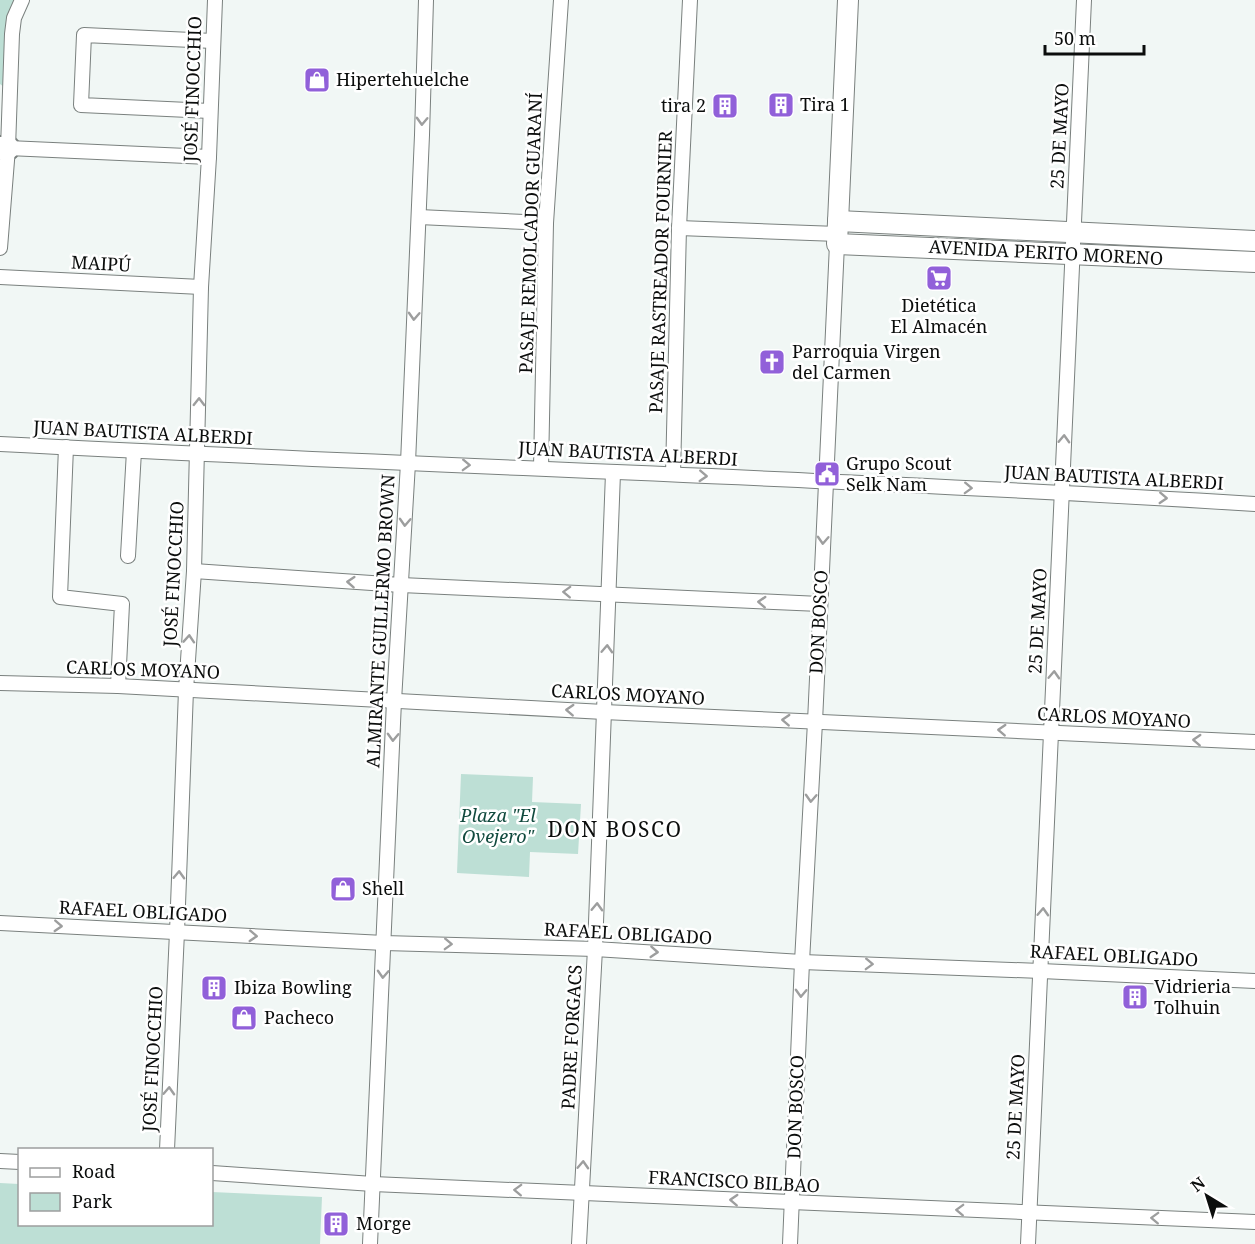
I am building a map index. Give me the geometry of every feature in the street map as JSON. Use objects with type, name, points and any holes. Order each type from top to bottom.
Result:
[{"type":"street","points":[[0,248],[4,148],[13,26],[22,0]]},
{"type":"street","name":"JOSÉ FINOCCHIO","points":[[166,1148],[186,690],[194,572],[201,287],[215,0]]},
{"type":"street","name":"ALMIRANTE GUILLERMO BROWN","points":[[370,1244],[394,702],[408,463],[426,0]]},
{"type":"street","name":"PASAJE REMOLCADOR GUARANÍ","points":[[541,468],[546,223],[561,0]]},
{"type":"street","name":"PASAJE RASTREADOR FOURNIER","points":[[673,474],[679,228],[690,0]]},
{"type":"street","name":"DON BOSCO","points":[[790,1244],[848,0]]},
{"type":"street","name":"25 DE MAYO","points":[[1028,1244],[1084,0]]},
{"type":"street","points":[[210,111],[81,105],[84,35],[213,41]]},
{"type":"street","points":[[4,148],[209,157]]},
{"type":"street","points":[[419,217],[546,223]]},
{"type":"street","name":"AVENIDA PERITO MORENO","points":[[679,228],[838,233],[1074,233],[1255,242]]},
{"type":"street","name":"AVENIDA PERITO MORENO","points":[[838,233],[1072,255],[1255,262]]},
{"type":"street","name":"MAIPÚ","points":[[0,277],[201,287]]},
{"type":"street","name":"JUAN BAUTISTA ALBERDI","points":[[0,444],[1062,492],[1255,504]]},
{"type":"street","points":[[66,447],[60,597],[122,604],[118,686]]},
{"type":"street","points":[[128,556],[134,451]]},
{"type":"street","name":"PADRE FORGACS","points":[[579,1244],[595,949],[614,473]]},
{"type":"street","points":[[194,572],[401,585],[820,604]]},
{"type":"street","name":"CARLOS MOYANO","points":[[0,683],[118,686],[394,702],[1255,742]]},
{"type":"street","name":"RAFAEL OBLIGADO","points":[[0,923],[384,943],[595,949],[802,962],[1255,981]]},
{"type":"street","points":[[0,1161],[18,1162]]},
{"type":"street","name":"FRANCISCO BILBAO","points":[[213,1173],[373,1184],[1255,1222]]},
{"type":"green space","points":[[0,0],[14,0],[5,33],[4,87],[0,84]]},
{"type":"green space","name":"Plaza \"El Ovejero\"","points":[[461,774],[533,777],[532,802],[581,804],[578,854],[530,852],[529,877],[457,873]]},
{"type":"green space","points":[[0,1183],[18,1184],[18,1226],[213,1226],[213,1192],[322,1197],[320,1244],[0,1244]]},
{"type":"place","name":"Hipertehuelche","points":[[317,80]]},
{"type":"place","name":"Tira 1","points":[[781,105]]},
{"type":"place","name":"tira 2","points":[[725,106]]},
{"type":"place","name":"Dietética El Almacén","points":[[939,278]]},
{"type":"place","name":"Parroquia Virgen del Carmen","points":[[772,362]]},
{"type":"place","name":"Grupo Scout Selk Nam","points":[[827,474]]},
{"type":"place","name":"Shell","points":[[343,889]]},
{"type":"place","name":"Ibiza Bowling","points":[[214,988]]},
{"type":"place","name":"Vidrieria Tolhuin","points":[[1135,997]]},
{"type":"place","name":"Pacheco","points":[[244,1018]]},
{"type":"place","name":"Morge","points":[[336,1224]]},
{"type":"district","name":"DON BOSCO","points":[[615,830]]}]
